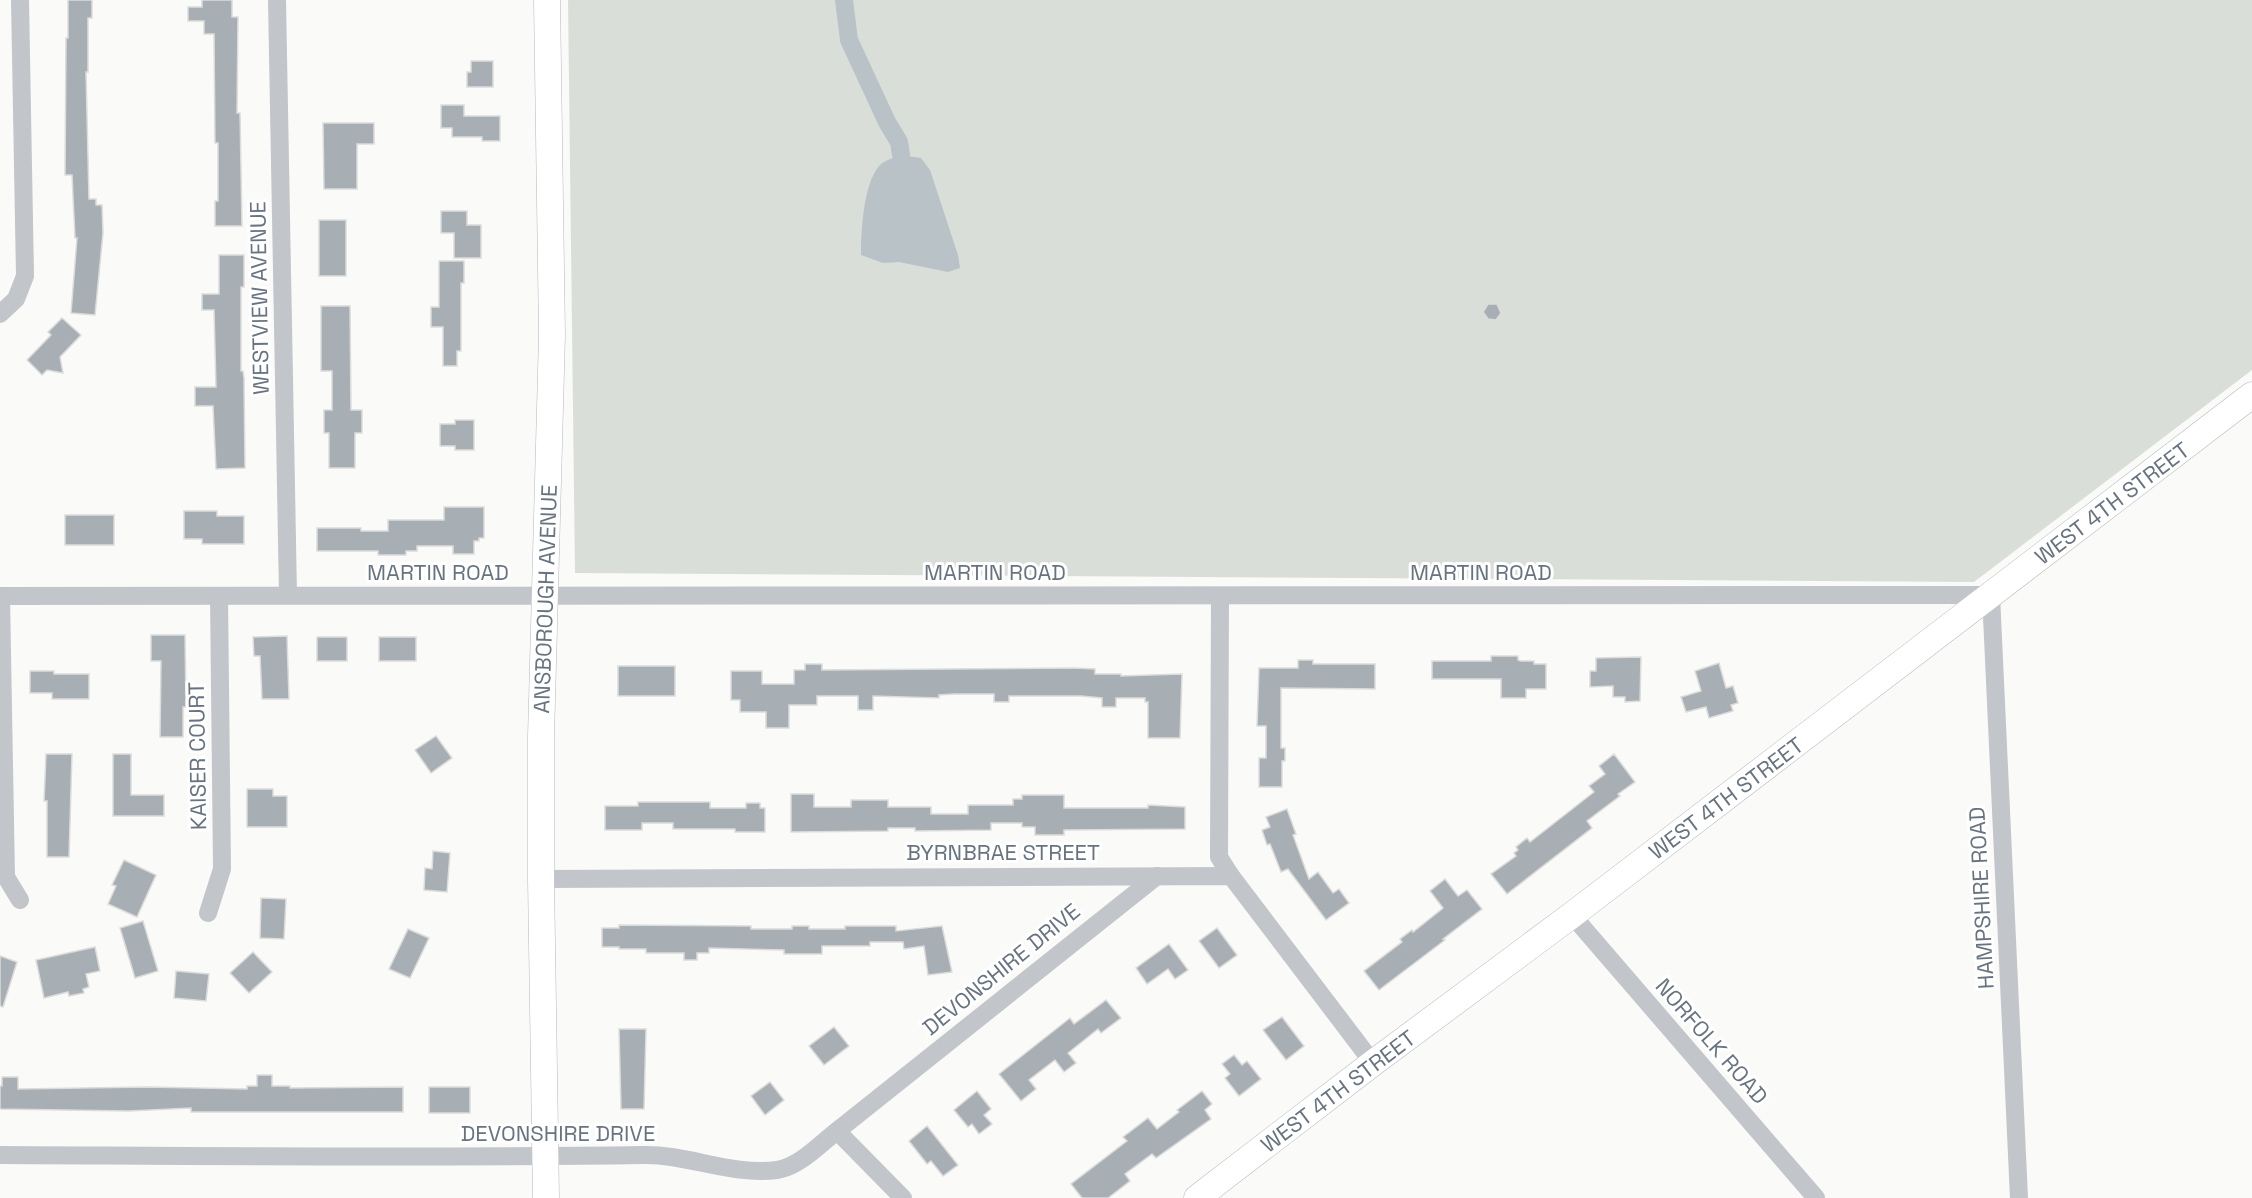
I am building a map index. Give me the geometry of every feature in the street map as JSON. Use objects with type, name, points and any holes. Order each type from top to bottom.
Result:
[{"type":"main road","name":"ANSBOROUGH AVENUE","points":[[546,1198],[541,737],[552,335],[547,0]]},
{"type":"main road","name":"WEST 4TH STREET","points":[[1197,1198],[1572,915],[2252,395]]},
{"type":"street","points":[[0,314],[16,299],[25,276],[26,263],[21,0]]},
{"type":"street","name":"WESTVIEW AVENUE","points":[[277,0],[288,595]]},
{"type":"street","name":"MARTIN ROAD","points":[[1,596],[1991,595]]},
{"type":"street","name":"HAMPSHIRE ROAD","points":[[1991,595],[2019,1198]]},
{"type":"street","points":[[1,596],[6,877],[20,900]]},
{"type":"street","name":"KAISER COURT","points":[[208,914],[222,869],[219,596]]},
{"type":"street","points":[[1220,596],[1219,857],[1373,1063]]},
{"type":"street","name":"DEVONSHIRE DRIVE","points":[[0,1155],[651,1155],[759,1172],[781,1169],[798,1161],[837,1131],[1157,876]]},
{"type":"street","name":"BYRNBRAE STREET","points":[[541,879],[1231,876]]},
{"type":"street","name":"NORFOLK ROAD","points":[[1572,915],[1816,1198]]},
{"type":"street","points":[[837,1131],[903,1198]]},
{"type":"shaded area","points":[[568,0],[2252,0],[2252,370],[1974,582],[575,573]]},
{"type":"shaded area","points":[[901,155],[921,158],[930,170],[958,255],[960,268],[948,272],[899,262],[883,263],[861,255],[864,208],[874,173],[887,160]]},
{"type":"building","points":[[68,0],[92,0],[92,18],[88,18],[88,72],[86,72],[89,199],[96,199],[96,205],[102,205],[103,233],[95,315],[71,313],[77,238],[75,238],[72,175],[65,175]]},
{"type":"building","points":[[202,0],[232,0],[232,17],[238,17],[237,113],[240,113],[242,226],[215,226],[215,201],[218,201],[218,143],[215,143],[214,34],[204,34],[204,21],[188,21],[188,7],[202,7]]},
{"type":"building","points":[[471,61],[493,61],[493,87],[467,87],[467,72],[471,72]]},
{"type":"building","points":[[441,105],[464,105],[464,116],[500,116],[500,141],[482,141],[482,137],[452,137],[452,128],[441,128]]},
{"type":"building","points":[[323,123],[374,123],[374,144],[357,144],[357,189],[324,189]]},
{"type":"building","points":[[441,211],[467,211],[467,225],[481,225],[481,258],[454,258],[454,233],[441,233]]},
{"type":"building","points":[[319,220],[346,220],[346,276],[319,276]]},
{"type":"building","points":[[219,255],[244,255],[244,287],[241,287],[241,371],[243,371],[244,378],[245,468],[216,469],[213,406],[195,406],[195,387],[216,387],[214,310],[202,310],[202,294],[219,294]]},
{"type":"building","points":[[439,261],[464,261],[464,283],[461,283],[461,351],[457,351],[457,366],[443,366],[443,327],[431,327],[431,307],[439,307]]},
{"type":"building","points":[[1488,304],[1497,304],[1501,313],[1496,320],[1488,319],[1483,312]]},
{"type":"building","points":[[321,306],[350,306],[351,410],[362,410],[362,433],[355,433],[355,468],[329,468],[329,433],[324,433],[324,410],[332,410],[332,371],[321,371]]},
{"type":"building","points":[[62,318],[81,335],[60,357],[63,373],[47,370],[42,375],[27,360],[51,335],[48,332]]},
{"type":"building","points":[[455,420],[474,420],[474,450],[455,450],[455,446],[440,446],[440,424],[455,424]]},
{"type":"building","points":[[444,507],[484,507],[484,538],[474,541],[474,554],[453,554],[453,546],[417,546],[417,551],[406,551],[406,555],[378,555],[378,551],[317,551],[317,528],[361,528],[361,531],[388,531],[388,520],[444,520]]},
{"type":"building","points":[[184,511],[217,511],[217,516],[244,516],[244,544],[202,544],[202,539],[184,539]]},
{"type":"building","points":[[65,515],[114,515],[114,545],[65,545]]},
{"type":"building","points":[[151,635],[185,635],[186,707],[183,707],[183,737],[160,737],[161,661],[151,661]]},
{"type":"building","points":[[287,636],[289,699],[262,699],[260,656],[254,656],[253,637]]},
{"type":"building","points":[[317,637],[347,637],[347,661],[317,661]]},
{"type":"building","points":[[379,637],[416,637],[416,661],[379,661]]},
{"type":"building","points":[[1491,656],[1518,656],[1518,660],[1521,661],[1546,664],[1546,689],[1526,689],[1526,698],[1501,698],[1501,679],[1432,679],[1432,661],[1491,661]]},
{"type":"building","points":[[1641,657],[1640,701],[1625,702],[1625,697],[1613,697],[1613,686],[1590,687],[1590,671],[1596,671],[1596,658]]},
{"type":"building","points":[[1298,660],[1313,660],[1313,664],[1375,664],[1375,689],[1281,688],[1281,748],[1285,748],[1285,761],[1282,761],[1282,787],[1259,787],[1259,758],[1266,758],[1266,726],[1257,726],[1259,668],[1298,668]]},
{"type":"building","points":[[1719,663],[1726,688],[1733,686],[1738,703],[1731,705],[1733,711],[1709,718],[1706,707],[1686,712],[1681,697],[1701,691],[1695,671]]},
{"type":"building","points":[[805,664],[822,664],[822,670],[1074,668],[1095,669],[1095,674],[1121,674],[1121,676],[1182,674],[1180,738],[1148,738],[1148,702],[1145,702],[1145,698],[1116,698],[1116,707],[1102,707],[1102,698],[1081,696],[1009,696],[1009,702],[994,702],[994,694],[939,695],[939,698],[873,696],[873,710],[858,710],[858,696],[817,696],[817,705],[789,705],[789,728],[766,728],[766,712],[740,712],[740,700],[731,700],[731,671],[762,671],[762,684],[794,684],[794,670],[805,670]]},
{"type":"building","points":[[618,666],[675,666],[675,696],[618,696]]},
{"type":"building","points":[[30,671],[89,674],[89,699],[52,699],[52,693],[30,693]]},
{"type":"building","points":[[436,736],[452,758],[431,773],[415,750]]},
{"type":"building","points":[[46,754],[72,754],[69,857],[47,857],[47,801],[44,801]]},
{"type":"building","points":[[113,754],[131,754],[131,795],[164,795],[164,816],[113,816]]},
{"type":"building","points":[[1614,754],[1635,782],[1587,821],[1592,828],[1507,894],[1491,874],[1516,856],[1514,853],[1518,850],[1516,847],[1527,838],[1530,842],[1594,792],[1589,786],[1605,774],[1599,766]]},
{"type":"building","points":[[247,789],[273,789],[273,796],[287,796],[287,827],[247,827]]},
{"type":"building","points":[[791,794],[814,794],[814,807],[851,807],[851,800],[888,800],[888,807],[931,807],[931,814],[968,814],[968,805],[1013,805],[1013,799],[1022,799],[1022,795],[1064,795],[1064,808],[1148,808],[1148,805],[1185,807],[1185,829],[1064,830],[1064,835],[1035,835],[1035,827],[1022,827],[1022,823],[991,823],[991,830],[915,831],[915,828],[888,828],[888,831],[791,832]]},
{"type":"building","points":[[638,802],[710,802],[710,808],[746,808],[746,803],[760,803],[760,808],[765,808],[765,832],[735,832],[735,829],[673,829],[673,823],[642,823],[642,830],[605,830],[605,806],[638,806]]},
{"type":"building","points":[[1287,809],[1296,834],[1293,835],[1309,879],[1318,872],[1333,893],[1339,889],[1349,903],[1326,920],[1288,869],[1281,872],[1270,844],[1267,845],[1262,830],[1270,827],[1266,817]]},
{"type":"building","points":[[433,851],[450,853],[447,892],[424,890],[425,868],[432,869]]},
{"type":"building","points":[[124,860],[156,875],[137,917],[108,904],[116,886],[112,885]]},
{"type":"building","points":[[1445,879],[1458,896],[1467,890],[1482,909],[1379,990],[1364,971],[1402,942],[1400,939],[1412,930],[1413,932],[1443,908],[1430,891]]},
{"type":"building","points":[[261,898],[286,899],[284,939],[260,938]]},
{"type":"building","points":[[143,921],[158,971],[135,978],[120,928]]},
{"type":"building","points":[[619,925],[751,926],[751,929],[792,929],[792,926],[809,926],[809,929],[845,929],[845,926],[896,926],[896,931],[942,926],[952,972],[928,975],[924,946],[904,949],[903,942],[870,942],[870,946],[822,946],[822,954],[784,954],[784,950],[709,948],[709,953],[697,953],[697,960],[684,960],[684,953],[646,953],[646,949],[602,947],[602,928],[619,928]]},
{"type":"building","points":[[1217,928],[1237,955],[1219,968],[1199,941]]},
{"type":"building","points":[[408,929],[429,938],[410,978],[389,969]]},
{"type":"building","points":[[1169,944],[1188,970],[1175,979],[1168,969],[1147,984],[1136,968]]},
{"type":"building","points":[[95,947],[100,971],[86,974],[89,987],[83,989],[84,993],[69,996],[68,992],[44,998],[36,960]]},
{"type":"building","points":[[253,952],[272,972],[249,993],[230,973]]},
{"type":"building","points":[[0,956],[17,962],[3,1007],[0,1006]]},
{"type":"building","points":[[176,971],[209,974],[206,1001],[174,998]]},
{"type":"building","points":[[1106,1000],[1121,1018],[1101,1033],[1098,1029],[1068,1053],[1076,1063],[1064,1072],[1055,1060],[1029,1080],[1036,1089],[1021,1101],[999,1074],[1070,1018],[1074,1024]]},
{"type":"building","points":[[1282,1017],[1304,1046],[1286,1060],[1263,1030]]},
{"type":"building","points":[[834,1027],[849,1046],[824,1065],[809,1046]]},
{"type":"building","points":[[619,1029],[646,1029],[644,1109],[621,1109]]},
{"type":"building","points":[[1234,1055],[1242,1065],[1247,1061],[1261,1079],[1239,1096],[1225,1078],[1230,1074],[1222,1064]]},
{"type":"building","points":[[257,1075],[272,1075],[272,1086],[290,1086],[290,1088],[403,1087],[403,1112],[191,1112],[191,1108],[129,1111],[0,1109],[2,1077],[18,1077],[18,1089],[148,1087],[247,1089],[247,1086],[257,1086]]},
{"type":"building","points":[[770,1082],[784,1100],[765,1115],[751,1096]]},
{"type":"building","points":[[429,1087],[470,1087],[470,1113],[429,1113]]},
{"type":"building","points":[[977,1091],[991,1109],[984,1115],[992,1124],[979,1134],[972,1124],[968,1127],[954,1110]]},
{"type":"building","points":[[1202,1091],[1212,1104],[1205,1110],[1211,1119],[1156,1158],[1152,1154],[1125,1174],[1130,1181],[1108,1198],[1082,1198],[1071,1184],[1127,1141],[1123,1137],[1148,1118],[1157,1129]]},
{"type":"building","points":[[927,1126],[958,1165],[943,1176],[931,1161],[927,1164],[909,1141]]},
{"type":"waterway","points":[[844,0],[849,40],[887,122],[899,142],[901,155]]}]
